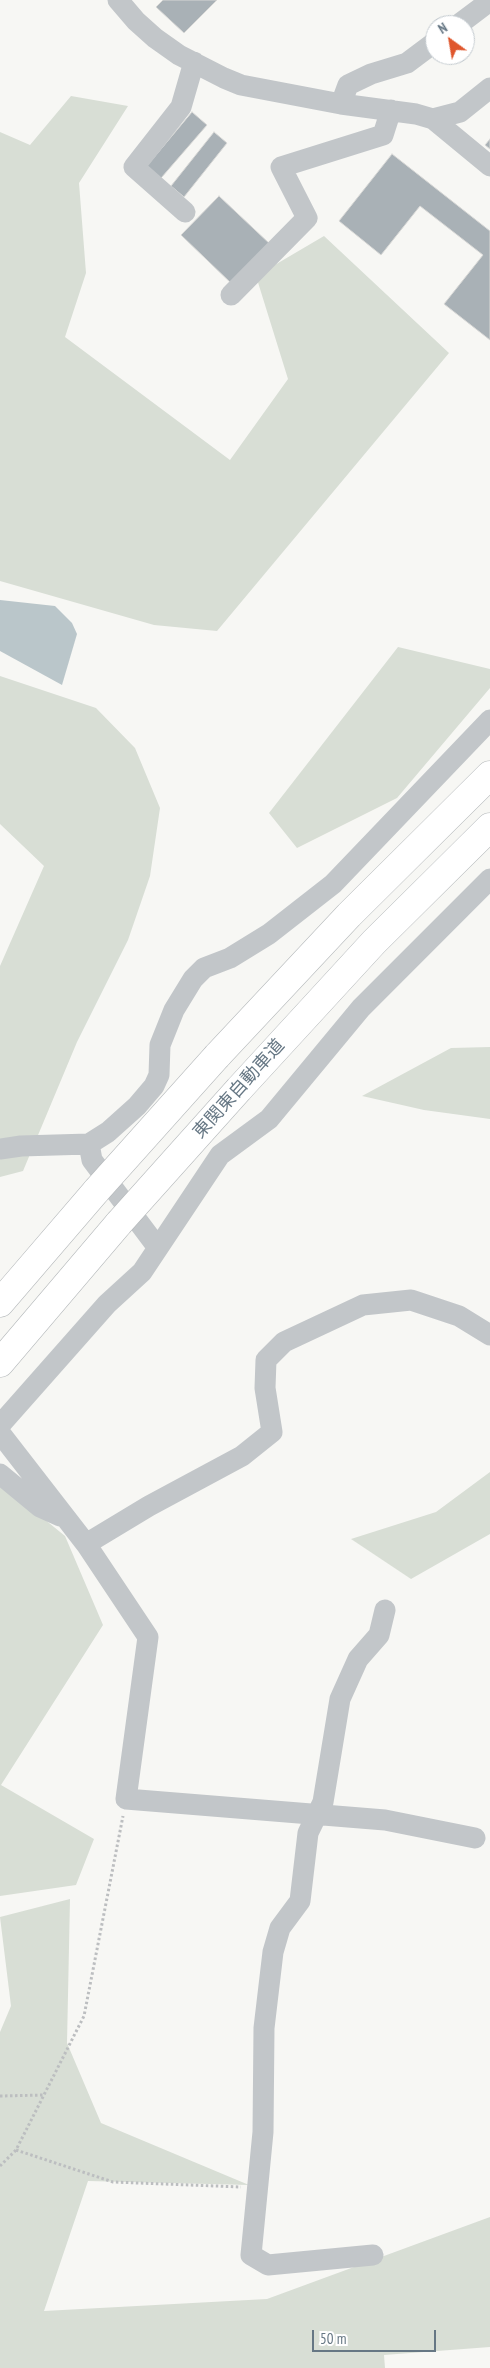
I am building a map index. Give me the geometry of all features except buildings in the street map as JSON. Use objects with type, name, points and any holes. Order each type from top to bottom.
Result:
[{"type":"highway","points":[[0,1303],[97,1190],[217,1056],[343,922],[490,774]]},
{"type":"highway","name":"東関東自動車道","points":[[0,1362],[119,1223],[239,1088],[374,942],[490,827]]},
{"type":"street","points":[[118,0],[136,21],[155,38],[194,62],[241,85],[340,104],[391,110],[432,119],[460,112],[490,88]]},
{"type":"street","points":[[471,15],[490,1]]},
{"type":"street","points":[[340,104],[348,85],[371,74],[407,63],[425,50]]},
{"type":"street","points":[[185,212],[134,167],[181,106],[194,62]]},
{"type":"street","points":[[231,295],[307,218],[282,167],[383,135],[391,110]]},
{"type":"street","points":[[432,119],[490,166]]},
{"type":"street","points":[[0,1149],[21,1146],[89,1144],[108,1132],[137,1106],[154,1086],[159,1075],[160,1046],[174,1010],[193,979],[204,968],[230,958],[269,934],[333,884],[490,720]]},
{"type":"street","points":[[0,1425],[107,1304],[142,1272],[220,1155],[269,1118],[361,1008],[490,879]]},
{"type":"street","points":[[89,1144],[92,1160],[158,1248]]},
{"type":"street","points":[[86,1544],[150,1506],[242,1456],[272,1432],[265,1388],[266,1360],[284,1342],[363,1306],[411,1300],[459,1316],[490,1335]]},
{"type":"street","points":[[5,1439],[86,1544],[148,1637],[126,1799],[317,1816],[386,1820],[475,1838]]},
{"type":"street","points":[[0,1474],[40,1507],[65,1518]]},
{"type":"street","points":[[373,2255],[268,2265],[251,2255],[263,2132],[264,2028],[273,1952],[280,1928],[300,1901],[308,1833],[324,1802],[340,1699],[358,1659],[379,1635],[385,1610]]},
{"type":"path","points":[[0,2166],[16,2150],[84,2016],[126,1799]]},
{"type":"path","points":[[0,2096],[45,2095]]},
{"type":"path","points":[[16,2150],[113,2182],[257,2188]]},
{"type":"shaded area","points":[[71,96],[128,106],[79,183],[86,273],[65,337],[230,460],[288,379],[256,276],[324,236],[449,353],[217,631],[154,625],[0,581],[0,132],[30,145]]},
{"type":"shaded area","points":[[0,600],[55,606],[72,623],[77,634],[62,685],[0,651]]},
{"type":"shaded area","points":[[398,647],[490,669],[490,688],[397,798],[297,848],[269,813]]},
{"type":"shaded area","points":[[0,676],[96,708],[135,748],[160,808],[150,876],[128,940],[77,1042],[23,1171],[0,1177],[0,966],[44,866],[0,824]]},
{"type":"shaded area","points":[[490,1047],[490,1119],[424,1110],[362,1096],[451,1048]]},
{"type":"shaded area","points":[[490,1472],[490,1534],[411,1579],[351,1539],[436,1512]]},
{"type":"shaded area","points":[[0,1483],[65,1536],[103,1625],[1,1785],[94,1839],[76,1885],[0,1896]]},
{"type":"shaded area","points":[[70,1899],[67,2043],[101,2123],[249,2185],[88,2181],[44,2311],[267,2299],[490,2217],[490,2347],[384,2355],[385,2368],[0,2368],[0,2032],[11,2006],[0,1917]]}]
